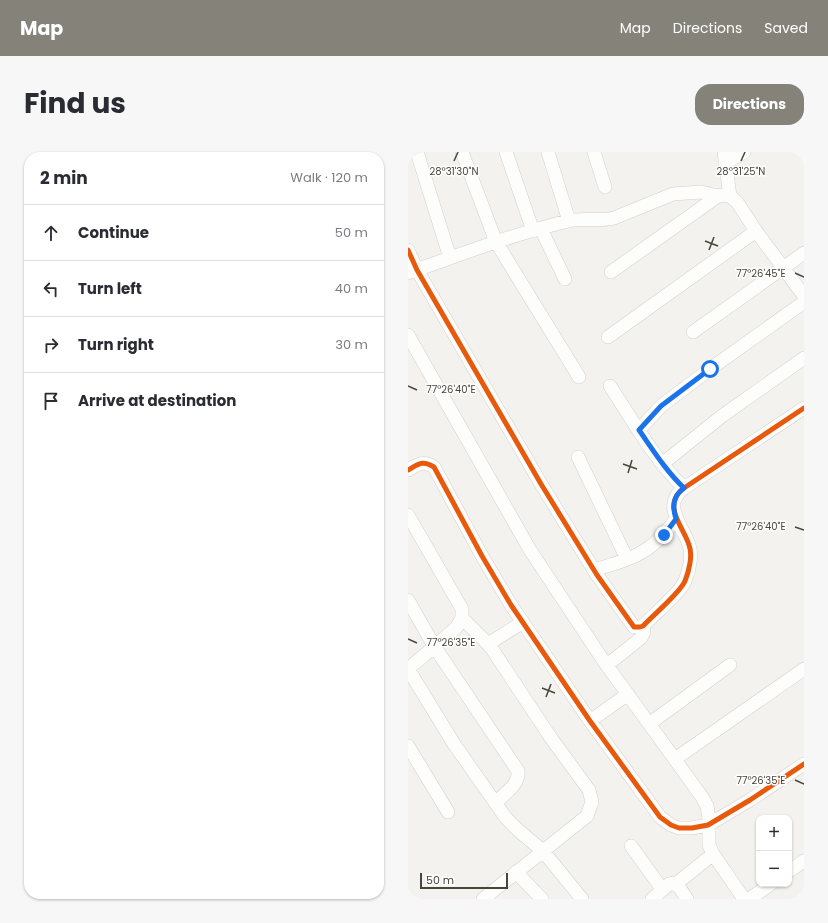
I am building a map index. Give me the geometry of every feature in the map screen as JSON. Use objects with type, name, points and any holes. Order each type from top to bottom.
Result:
[{"type":"street","points":[[417,152],[450,258]]},
{"type":"street","points":[[462,152],[496,242],[579,377]]},
{"type":"street","points":[[506,152],[537,230],[565,279]]},
{"type":"street","points":[[548,152],[569,221]]},
{"type":"street","points":[[594,152],[605,187]]},
{"type":"street","points":[[724,196],[724,157],[744,152]]},
{"type":"street","points":[[413,272],[496,242],[569,221],[586,219],[607,220],[673,194],[701,192],[724,196],[737,202],[756,231],[804,296]]},
{"type":"street","points":[[611,272],[724,196]]},
{"type":"street","points":[[608,337],[756,231]]},
{"type":"street","points":[[408,250],[413,272],[594,570],[634,627],[643,626],[685,582],[691,555],[690,546],[676,519],[674,503],[676,496],[684,488],[804,408]]},
{"type":"street","points":[[693,332],[804,253]]},
{"type":"street","points":[[639,430],[661,406],[804,302]]},
{"type":"street","points":[[408,335],[530,550],[607,665],[702,797],[707,806],[709,820],[709,845],[713,854],[744,899]]},
{"type":"street","points":[[662,464],[722,416],[804,358]]},
{"type":"street","points":[[610,386],[662,464],[684,488]]},
{"type":"street","points":[[578,457],[627,559]]},
{"type":"street","points":[[408,470],[421,463],[428,463],[434,467],[482,556],[523,622],[590,721],[660,817],[671,825],[679,828],[708,826],[804,764]]},
{"type":"street","points":[[408,516],[462,609],[462,618],[456,628],[408,669],[454,744],[506,818],[543,851],[582,899]]},
{"type":"street","points":[[594,570],[642,553],[664,535],[676,519]]},
{"type":"street","points":[[408,600],[434,646],[518,771],[519,776],[516,782],[495,803]]},
{"type":"street","points":[[462,618],[488,644],[551,738],[589,790],[592,802],[587,816],[483,899]]},
{"type":"street","points":[[488,644],[523,622]]},
{"type":"street","points":[[607,665],[641,638],[644,632],[643,626]]},
{"type":"street","points":[[649,724],[730,665]]},
{"type":"street","points":[[675,759],[804,669]]},
{"type":"street","points":[[590,721],[628,694]]},
{"type":"street","points":[[408,746],[448,812]]},
{"type":"street","points":[[631,846],[662,889]]},
{"type":"street","points":[[652,899],[669,884],[676,884],[713,854]]},
{"type":"street","points":[[792,870],[804,861]]},
{"type":"street","points":[[516,872],[542,899]]},
{"type":"street","points":[[676,884],[687,899]]},
{"type":"street","points":[[749,899],[767,887]]},
{"type":"cycle path","points":[[408,250],[417,270],[541,484],[597,575],[634,627],[643,626],[678,592],[685,581],[691,553],[674,508],[674,501],[677,495],[684,488],[804,408]]},
{"type":"cycle path","points":[[408,470],[423,463],[434,467],[482,556],[511,605],[590,721],[660,817],[671,825],[679,828],[692,828],[708,825],[750,800],[804,764]]},
{"type":"route","points":[[664,535],[676,519],[674,503],[676,496],[684,488],[662,464],[639,430],[661,406],[710,369]]}]
